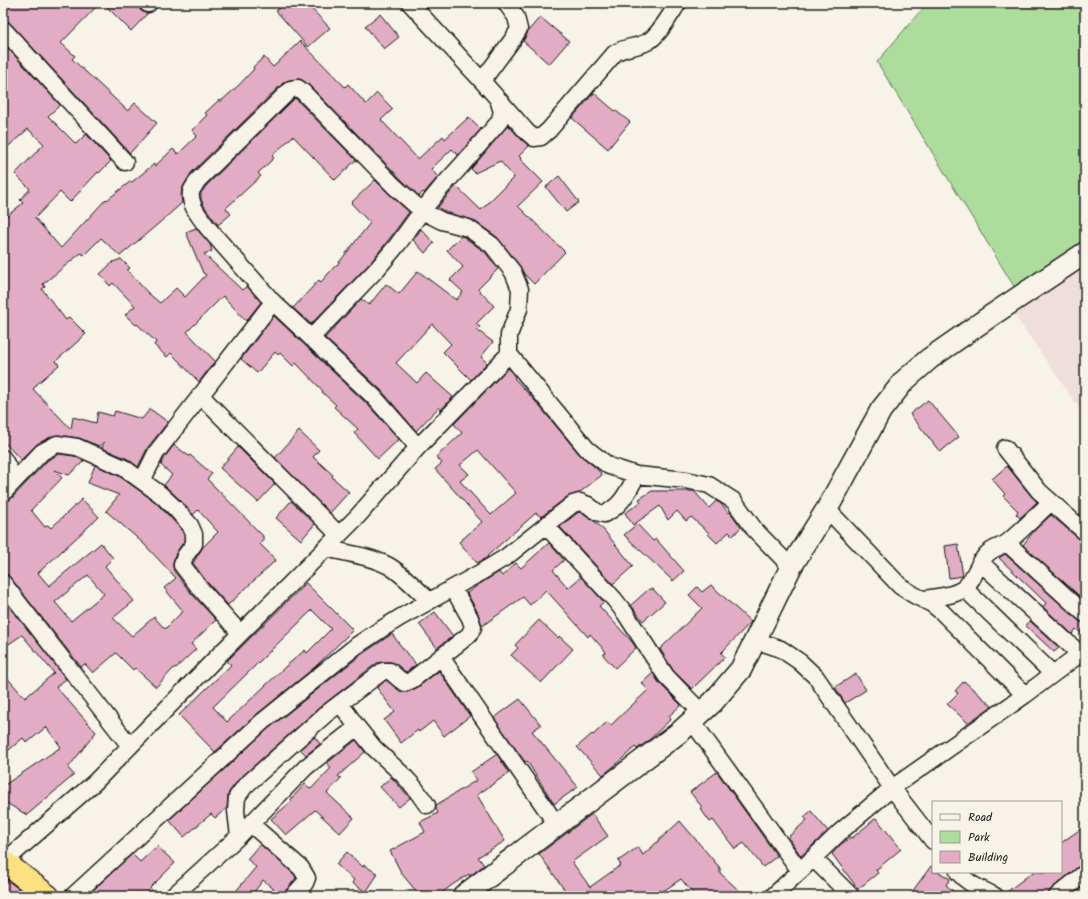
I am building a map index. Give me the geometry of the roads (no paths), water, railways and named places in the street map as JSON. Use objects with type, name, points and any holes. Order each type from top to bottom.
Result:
[{"type":"highway","points":[[3,862],[40,893]]},
{"type":"street","points":[[410,3],[534,138],[541,137],[549,130],[615,53],[621,49],[642,44],[655,36],[678,3]]},
{"type":"street","points":[[482,81],[519,29],[516,17],[506,3]]},
{"type":"street","points":[[3,29],[125,162]]},
{"type":"street","points":[[418,447],[374,397],[273,302],[207,227],[197,214],[191,200],[192,190],[198,180],[290,89],[298,88],[394,186],[422,211],[442,221],[468,228],[492,245],[513,272],[520,289],[519,310],[509,335],[509,354],[587,449],[609,466],[637,475],[686,480],[709,485],[734,501],[755,530],[791,567]]},
{"type":"street","points":[[311,338],[378,268],[422,211],[499,122],[502,112],[498,99]]},
{"type":"street","points":[[463,896],[682,731],[713,702],[741,669],[791,567],[827,509],[881,410],[904,380],[929,359],[1085,253]]},
{"type":"street","points":[[142,481],[156,453],[273,302]]},
{"type":"street","points":[[3,862],[95,782],[240,633],[357,517],[418,447],[509,354]]},
{"type":"street","points":[[200,395],[339,535]]},
{"type":"street","points":[[3,493],[42,452],[57,444],[77,447],[124,468],[160,494],[190,525],[194,534],[194,544],[184,556],[182,565],[194,581],[240,633]]},
{"type":"street","points":[[1006,448],[1039,491],[1085,532]]},
{"type":"street","points":[[3,458],[15,480]]},
{"type":"street","points":[[73,896],[262,722],[356,646],[380,630],[506,557],[574,504],[580,502],[588,505],[597,512],[604,514],[612,511],[619,505],[637,475]]},
{"type":"street","points":[[922,599],[955,594],[964,588],[970,581],[980,562],[987,554],[996,547],[1007,543],[1051,502]]},
{"type":"street","points":[[827,509],[900,586],[932,604],[942,612],[1026,695]]},
{"type":"street","points":[[546,526],[614,599],[625,613],[666,676],[697,716],[800,871]]},
{"type":"street","points":[[1007,543],[1085,614]]},
{"type":"street","points":[[325,548],[373,560],[389,566],[405,578],[429,601]]},
{"type":"street","points":[[773,896],[840,832],[892,788],[1026,695],[1082,652],[980,562]]},
{"type":"street","points":[[3,583],[130,746]]},
{"type":"street","points":[[239,836],[236,811],[237,797],[245,786],[320,719],[383,671],[390,671],[399,679],[406,682],[412,680],[469,634],[473,627],[470,618],[453,588]]},
{"type":"street","points":[[964,588],[1053,674]]},
{"type":"street","points":[[755,640],[781,649],[800,662],[816,677],[892,788],[932,840]]},
{"type":"street","points":[[441,657],[557,825]]},
{"type":"street","points":[[340,703],[356,727],[374,748],[403,775],[428,805]]},
{"type":"street","points":[[173,896],[239,836],[306,767],[356,727]]},
{"type":"street","points":[[251,824],[302,868],[307,878],[305,883],[293,896]]},
{"type":"street","points":[[813,858],[851,896]]},
{"type":"street","points":[[959,873],[964,879],[974,886],[995,896]]},
{"type":"street","points":[[1057,896],[1085,873]]}]
